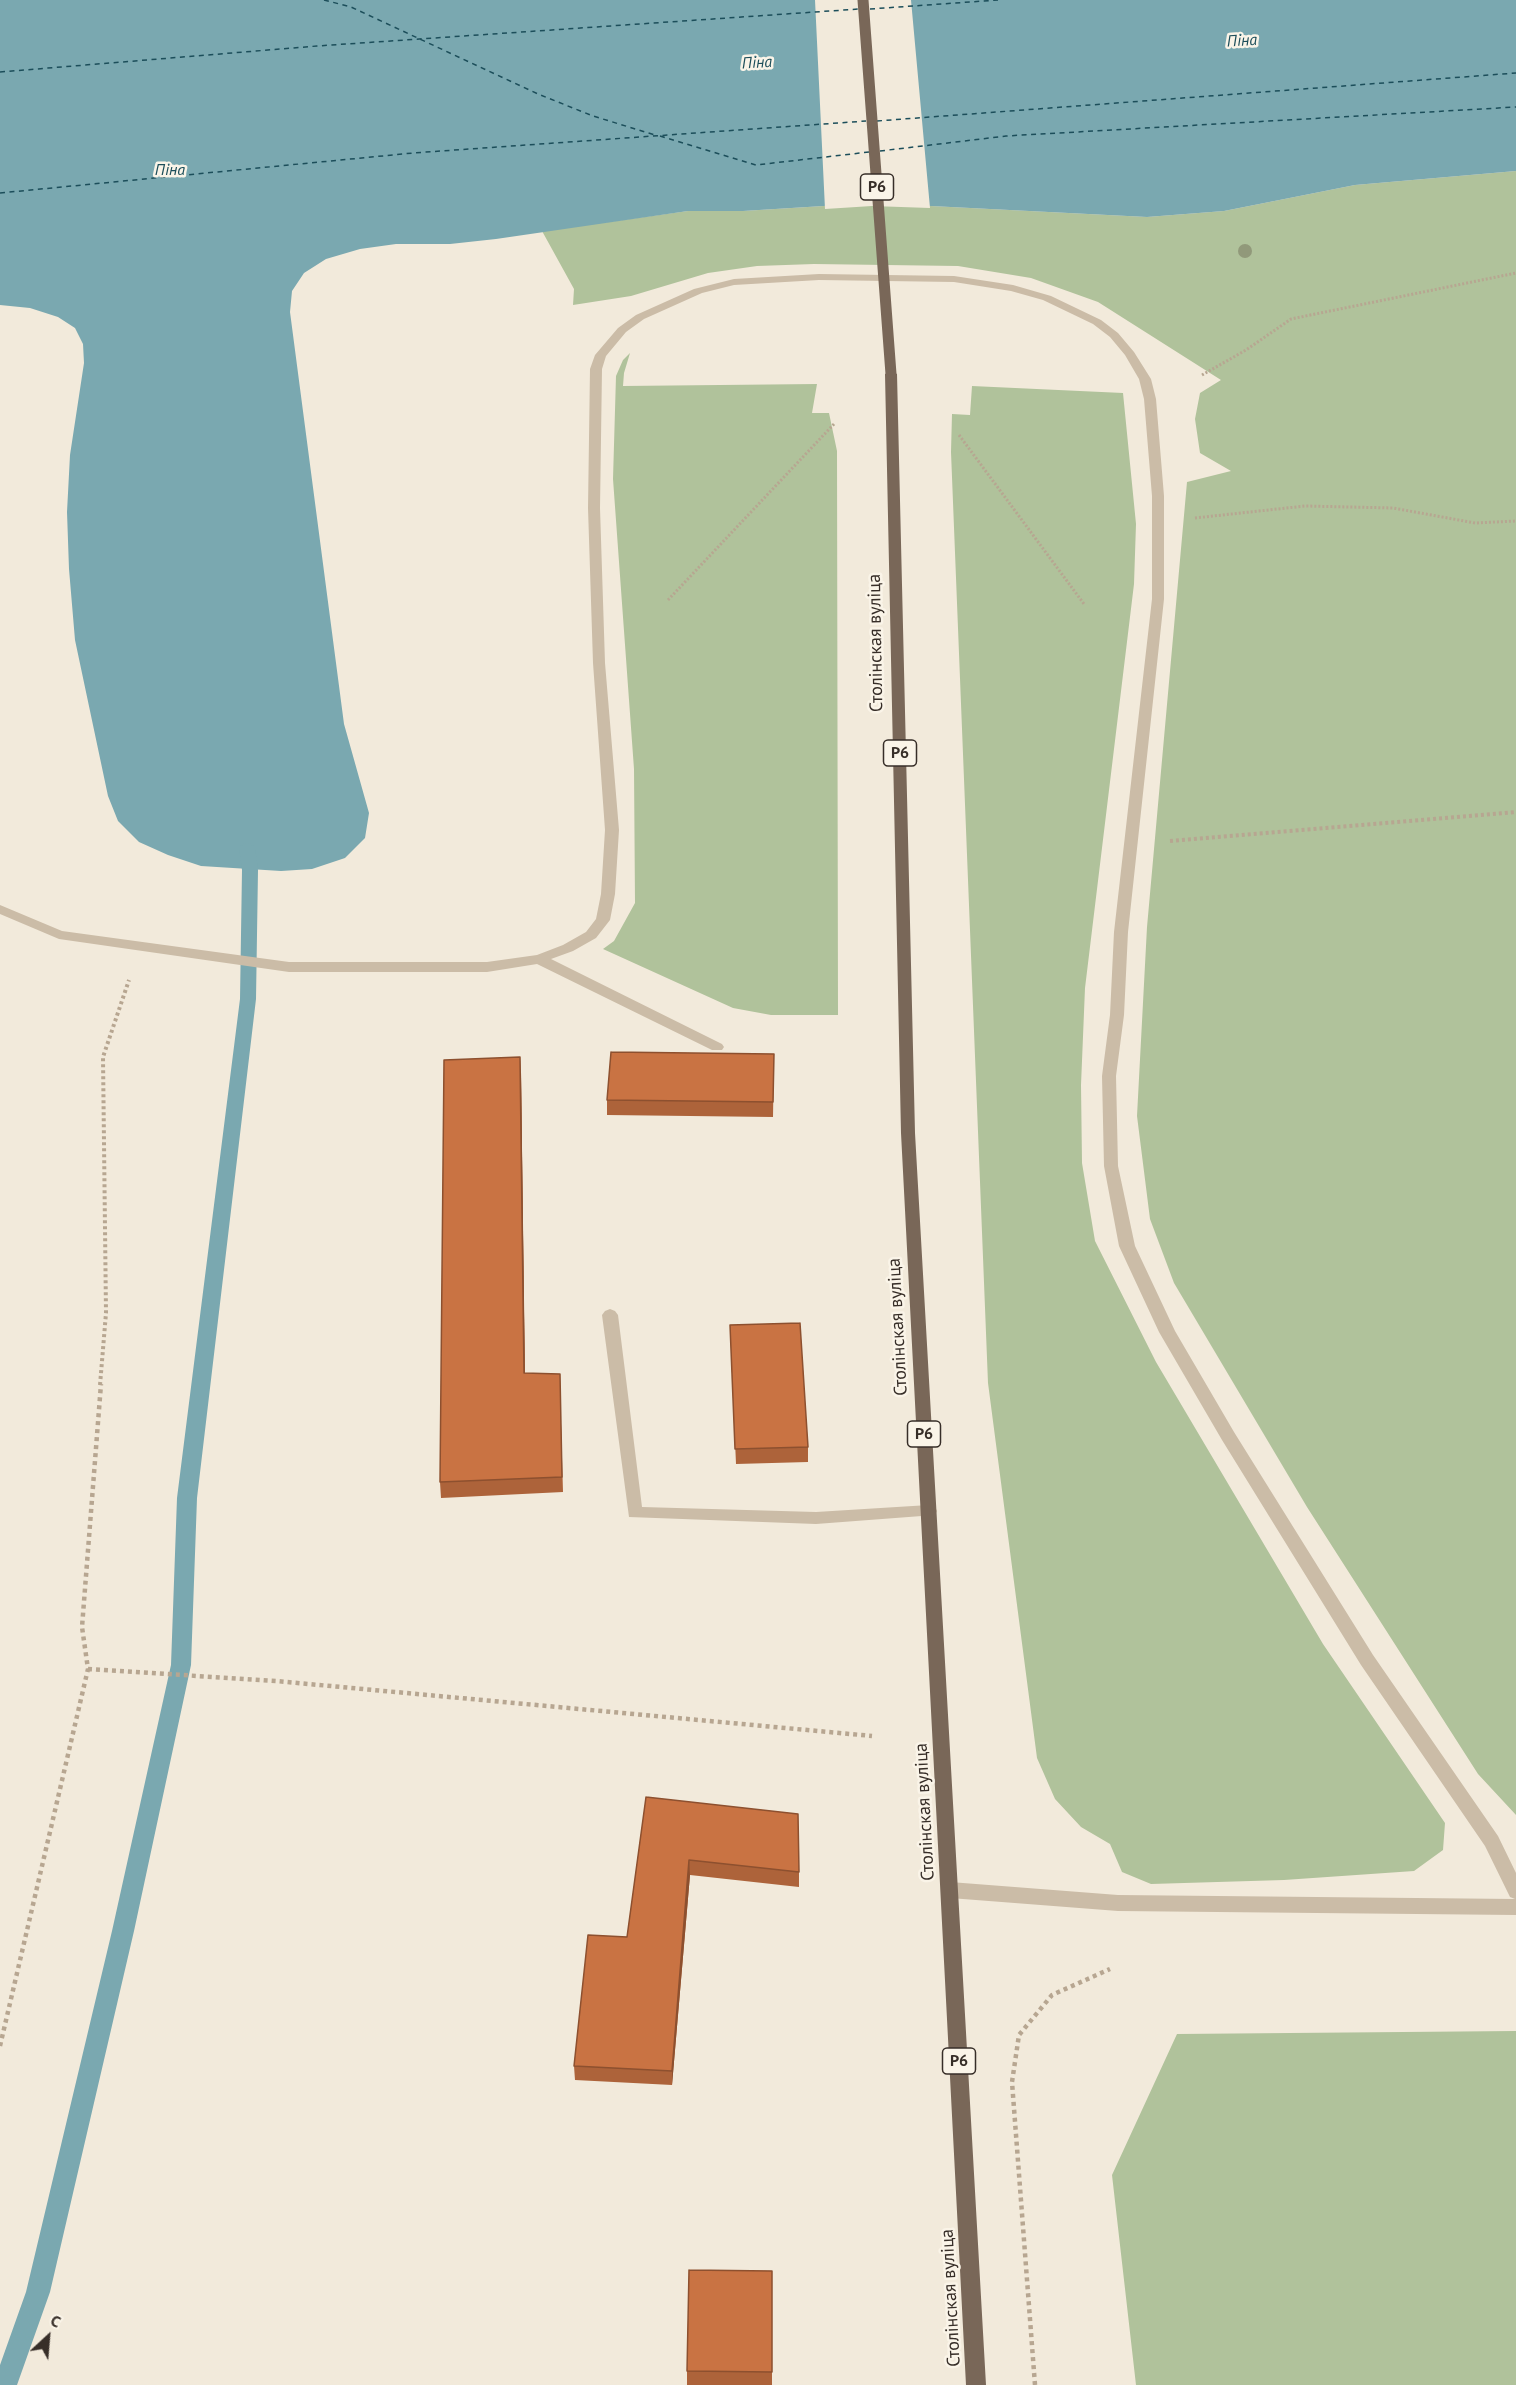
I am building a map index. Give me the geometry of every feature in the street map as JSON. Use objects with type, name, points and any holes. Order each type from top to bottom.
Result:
[{"type":"main road","name":"Столінская вуліца","points":[[864,0],[891,374],[908,1133],[976,2385]]},
{"type":"lane","points":[[0,909],[59,934],[140,948],[289,967],[487,967],[539,959],[568,948],[591,935],[603,920],[608,894],[612,830],[599,651],[594,508],[596,369],[601,355],[622,330],[640,317],[698,291],[734,282],[781,279],[954,279],[1013,288],[1047,298],[1088,317],[1114,335],[1130,354],[1145,379],[1153,429],[1158,522],[1158,599],[1120,932],[1117,1015],[1109,1076],[1111,1166],[1127,1246],[1167,1332],[1228,1436],[1366,1660],[1492,1840],[1516,1892]]},
{"type":"lane","points":[[539,959],[717,1047]]},
{"type":"lane","points":[[610,1315],[635,1513],[816,1518],[929,1511]]},
{"type":"lane","points":[[950,1890],[1118,1903],[1516,1907]]},
{"type":"path","points":[[1202,375],[1246,350],[1291,319],[1516,273]]},
{"type":"path","points":[[668,600],[834,424]]},
{"type":"path","points":[[959,435],[1084,604]]},
{"type":"path","points":[[1158,522],[1305,506],[1393,508],[1475,523],[1516,521]]},
{"type":"path","points":[[1131,844],[1516,812]]},
{"type":"path","points":[[0,2046],[88,1669],[82,1627],[106,1313],[103,1057],[140,948]]},
{"type":"path","points":[[88,1669],[276,1681],[872,1736]]},
{"type":"path","points":[[1035,2385],[1012,2082],[1019,2035],[1052,1995],[1110,1969]]},
{"type":"green space","points":[[1516,171],[1516,1815],[1478,1774],[1307,1507],[1174,1283],[1150,1219],[1137,1116],[1147,927],[1187,482],[1231,471],[1200,453],[1195,419],[1200,393],[1221,380],[1098,302],[1031,278],[958,266],[814,264],[757,266],[708,273],[631,296],[573,305],[574,289],[542,231],[688,211],[743,211],[872,203],[1147,217],[1224,211],[1355,185]]},
{"type":"green space","points":[[630,353],[623,386],[817,384],[812,413],[829,413],[837,451],[838,1015],[771,1015],[733,1008],[603,949],[614,941],[635,903],[634,769],[613,479],[616,376],[623,360]]},
{"type":"green space","points":[[972,386],[1123,393],[1136,524],[1134,584],[1085,988],[1081,1085],[1082,1163],[1095,1241],[1156,1362],[1323,1644],[1445,1823],[1443,1850],[1414,1871],[1284,1880],[1151,1884],[1122,1872],[1110,1844],[1081,1827],[1055,1799],[1037,1758],[988,1383],[951,452],[952,414],[970,415]]},
{"type":"green space","points":[[1516,2031],[1516,2385],[1136,2385],[1112,2175],[1177,2034]]},
{"type":"water","name":"Піна","points":[[0,0],[1516,0],[1516,171],[1355,185],[1224,211],[1147,217],[872,203],[743,211],[688,211],[496,239],[450,244],[396,244],[360,249],[326,259],[304,273],[292,291],[290,312],[344,724],[369,813],[365,838],[345,858],[312,869],[281,871],[201,866],[139,842],[118,821],[108,796],[75,640],[69,569],[67,512],[70,455],[84,363],[83,344],[75,328],[58,317],[30,308],[0,305]]},
{"type":"pier","points":[[815,0],[911,0],[930,208],[872,206],[825,209]]},
{"type":"building","points":[[611,1052],[774,1054],[773,1102],[607,1100]]},
{"type":"building","points":[[520,1057],[524,1373],[560,1374],[562,1477],[440,1482],[444,1060]]},
{"type":"building","points":[[800,1323],[808,1447],[735,1449],[730,1325]]},
{"type":"building","points":[[646,1797],[798,1814],[799,1872],[689,1860],[672,2071],[574,2066],[588,1935],[627,1937]]},
{"type":"building","points":[[689,2270],[772,2271],[772,2372],[687,2371]]},
{"type":"waterway","points":[[5,2385],[38,2292],[123,1931],[181,1665],[187,1498],[248,999],[250,870],[247,847]]},
{"type":"ferry route","points":[[324,0],[351,7],[420,39]]},
{"type":"ferry route","points":[[870,9],[998,0]]},
{"type":"ferry route","points":[[420,39],[859,9]]},
{"type":"ferry route","points":[[0,72],[420,39]]},
{"type":"ferry route","points":[[420,39],[538,94],[593,116],[655,135]]},
{"type":"ferry route","points":[[877,121],[1516,73]]},
{"type":"ferry route","points":[[880,151],[1006,136],[1516,107]]},
{"type":"ferry route","points":[[0,193],[413,153],[866,121]]},
{"type":"ferry route","points":[[660,136],[756,165],[869,152]]}]
